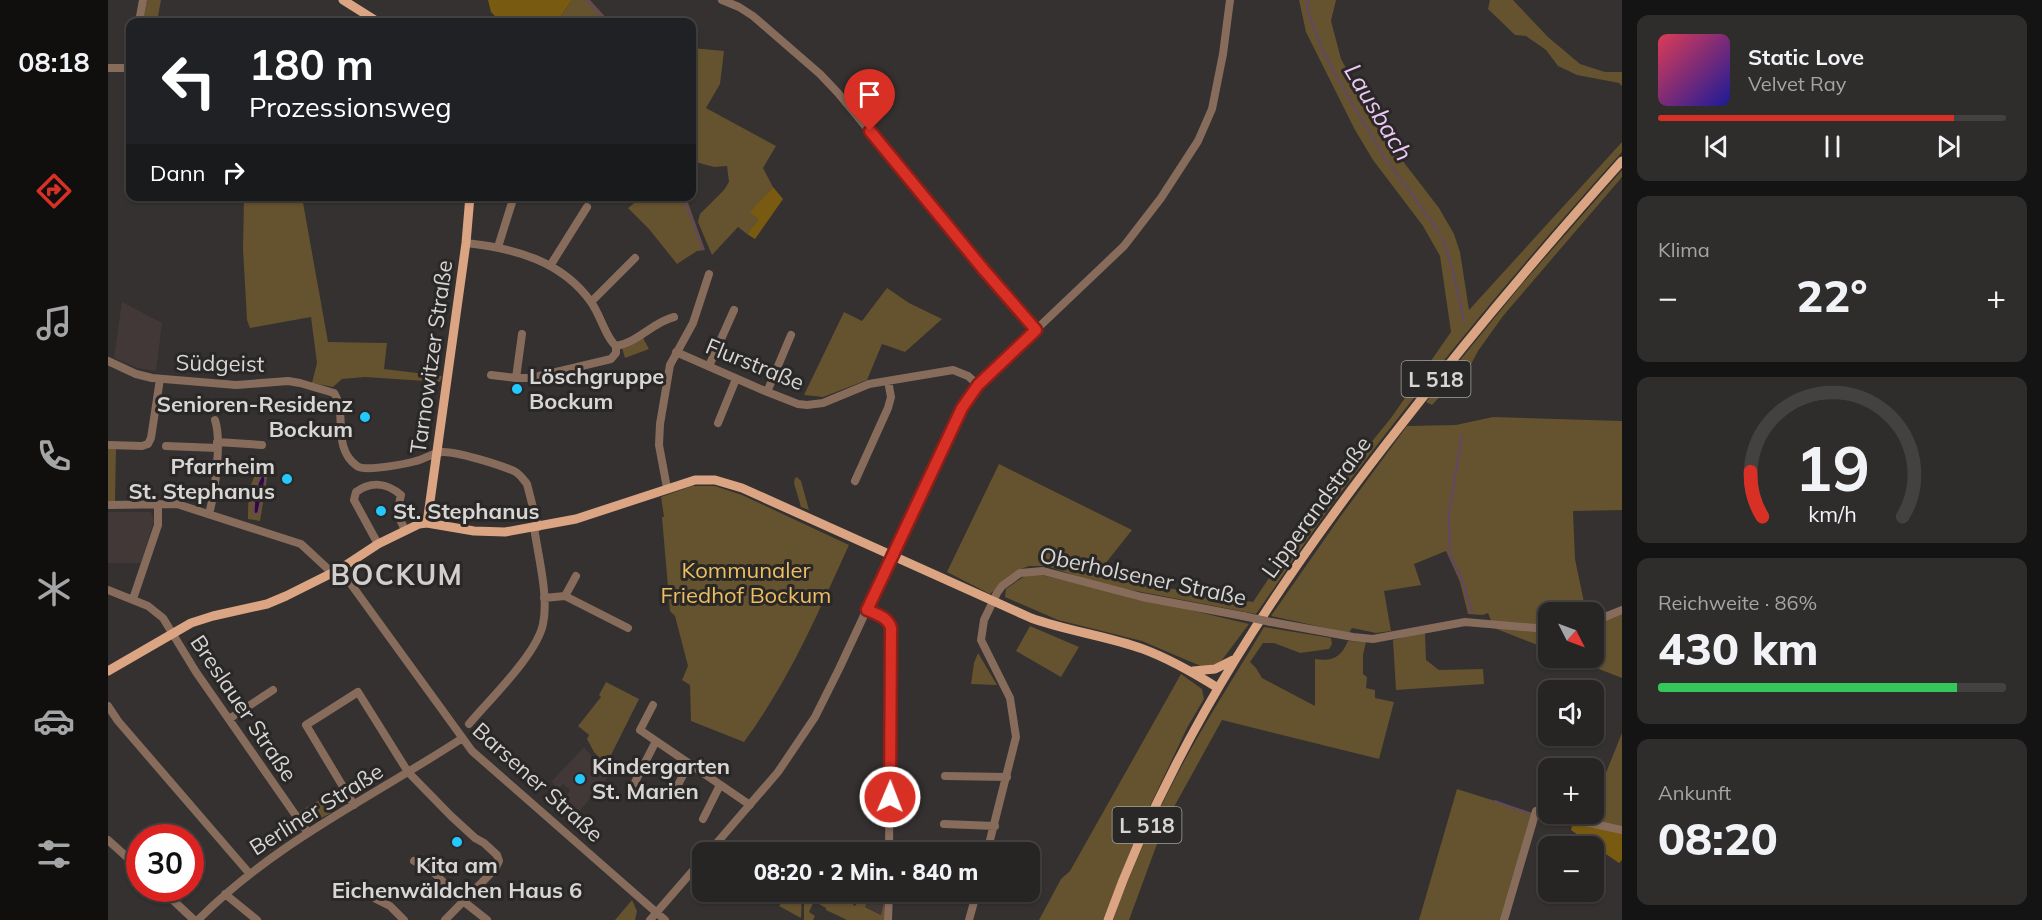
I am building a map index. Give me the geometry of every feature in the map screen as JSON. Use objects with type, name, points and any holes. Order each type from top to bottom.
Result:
[{"type":"main road","points":[[343,0],[372,18]]},
{"type":"main road","name":"Lipperandstraße","points":[[1108,920],[1180,756],[1236,658],[1297,566],[1358,479],[1451,360],[1564,225],[1622,161]]},
{"type":"main road","name":"Tarnowitzer Straße","points":[[428,523],[466,243],[470,201]]},
{"type":"main road","points":[[108,671],[172,633],[198,621],[267,604],[335,571],[405,530],[428,523],[486,532],[505,532],[536,527],[576,519],[702,479],[721,481],[753,493],[993,602],[1054,627],[1146,650],[1190,671],[1218,688]]},
{"type":"main road","points":[[1190,671],[1215,669],[1236,658]]},
{"type":"street","points":[[140,18],[143,0]]},
{"type":"street","points":[[722,0],[753,16],[830,84],[1036,330]]},
{"type":"street","points":[[718,842],[789,757],[815,717],[962,408],[978,385],[1133,236],[1198,141],[1209,120],[1219,82],[1230,0]]},
{"type":"street","points":[[108,68],[126,68]]},
{"type":"street","points":[[498,247],[512,201]]},
{"type":"street","points":[[550,266],[587,207]]},
{"type":"street","points":[[466,243],[498,247],[526,254],[550,266],[570,281],[591,302],[616,346],[616,353],[611,359],[531,378],[491,375]]},
{"type":"street","points":[[591,302],[635,258]]},
{"type":"street","points":[[668,488],[659,445],[660,424],[670,364],[693,323],[709,274]]},
{"type":"street","points":[[709,366],[734,310]]},
{"type":"street","points":[[616,346],[674,317]]},
{"type":"street","points":[[516,378],[522,334]]},
{"type":"street","points":[[767,392],[791,335]]},
{"type":"street","name":"Flurstraße","points":[[676,352],[767,392],[798,404],[807,405],[822,403],[869,384],[954,370],[968,376],[978,385]]},
{"type":"street","name":"Südgeist","points":[[108,361],[136,374],[160,379],[236,385],[288,381],[334,393],[338,402],[342,440],[346,454],[357,466],[369,468],[400,464],[437,453]]},
{"type":"street","points":[[108,446],[148,444],[151,438],[160,379]]},
{"type":"street","points":[[718,423],[736,379]]},
{"type":"street","points":[[855,481],[888,408],[891,398],[888,381]]},
{"type":"street","points":[[209,514],[214,495],[218,430],[215,420]]},
{"type":"street","points":[[166,446],[262,445]]},
{"type":"street","points":[[437,453],[459,455],[517,474],[526,484],[536,527],[544,598],[543,626],[526,657],[469,723]]},
{"type":"street","points":[[378,544],[354,500],[356,492],[366,485],[383,485],[401,495],[397,513],[405,530]]},
{"type":"street","points":[[133,599],[158,525],[158,504]]},
{"type":"street","name":"Barsener Straße","points":[[108,505],[177,504],[301,544],[328,569],[335,571],[461,739],[478,757],[664,920]]},
{"type":"street","name":"Oberholsener Straße","points":[[990,842],[1016,737],[1014,715],[1007,692],[982,644],[980,635],[984,620],[1002,586],[1020,573],[1043,571],[1142,597],[1353,637],[1373,639],[1465,622],[1538,628]]},
{"type":"street","points":[[565,596],[576,576]]},
{"type":"street","name":"Breslauer Straße","points":[[108,590],[156,611],[308,833]]},
{"type":"street","points":[[544,598],[565,596],[628,628]]},
{"type":"street","points":[[867,610],[884,618],[891,628],[889,842]]},
{"type":"street","points":[[1604,617],[1622,610]]},
{"type":"street","points":[[229,719],[273,690]]},
{"type":"street","points":[[354,805],[306,725],[358,692],[408,772],[451,816],[497,855],[499,861],[495,869],[445,920]]},
{"type":"street","points":[[653,705],[640,730],[750,805]]},
{"type":"street","points":[[108,706],[118,721],[249,873]]},
{"type":"street","name":"Berliner Straße","points":[[196,920],[249,873],[308,833],[461,739]]},
{"type":"street","points":[[634,784],[656,741]]},
{"type":"street","points":[[671,798],[689,764]]},
{"type":"street","points":[[945,776],[1007,777]]},
{"type":"street","points":[[703,819],[720,785]]},
{"type":"street","points":[[1504,920],[1536,811],[1622,830]]},
{"type":"street","points":[[944,824],[994,826]]},
{"type":"street","points":[[108,840],[126,856]]},
{"type":"street","points":[[414,861],[429,868],[487,920]]},
{"type":"street","points":[[650,920],[692,872]]},
{"type":"street","points":[[225,894],[257,920]]},
{"type":"street","points":[[376,899],[390,906],[404,920]]},
{"type":"street","points":[[176,902],[196,920]]},
{"type":"street","points":[[888,920],[889,902]]},
{"type":"street","points":[[969,920],[974,902]]},
{"type":"shaded area","points":[[488,0],[572,0],[560,18],[497,18],[491,12]]},
{"type":"shaded area","points":[[773,187],[783,199],[755,239],[747,234],[759,220],[750,212]]},
{"type":"shaded area","points":[[122,302],[162,323],[156,371],[138,368],[114,358]]},
{"type":"shaded area","points":[[262,475],[265,480],[258,513],[255,514],[255,493]]},
{"type":"shaded area","points":[[108,512],[151,512],[154,521],[141,563],[108,563]]},
{"type":"shaded area","name":"Kindergarten St. Marien","points":[[584,747],[609,776],[576,815],[569,810],[568,801],[565,798],[570,790],[563,784],[559,789],[551,782]]},
{"type":"shaded area","points":[[1572,824],[1583,824],[1622,832],[1622,860],[1619,863],[1604,853],[1604,836],[1580,836],[1571,830]]},
{"type":"shaded area","points":[[867,902],[884,902],[882,915],[865,906]]},
{"type":"green space","points":[[147,0],[161,0],[158,18],[144,18]]},
{"type":"green space","points":[[572,0],[590,0],[606,18],[560,18]]},
{"type":"green space","points":[[1299,0],[1336,0],[1331,21],[1341,59],[1385,138],[1439,208],[1454,234],[1460,252],[1469,310],[1622,142],[1622,152],[1549,234],[1443,361],[1331,506],[1256,614],[1100,584],[1047,566],[1029,566],[1018,570],[990,594],[947,572],[999,464],[1132,530],[1105,564],[1100,577],[1253,602],[1307,521],[1391,418],[1451,332],[1440,256],[1423,226],[1373,160],[1355,130],[1306,32]]},
{"type":"green space","points":[[1490,0],[1513,0],[1548,37],[1580,64],[1605,72],[1622,72],[1622,86],[1619,83],[1577,75],[1558,66],[1546,50],[1526,36],[1515,35],[1488,9]]},
{"type":"green space","points":[[696,48],[724,51],[720,84],[706,108],[776,146],[763,168],[773,187],[751,212],[760,220],[747,234],[738,227],[712,255],[698,222],[700,214],[729,182],[727,166],[714,167],[696,162]]},
{"type":"green space","points":[[1622,170],[1622,177],[1503,316],[1478,351],[1465,376],[1445,391],[1432,405],[1426,402],[1522,284]]},
{"type":"green space","points":[[244,201],[303,201],[328,342],[387,343],[384,369],[442,376],[440,382],[365,377],[342,379],[333,387],[312,383],[317,363],[311,317],[250,328],[247,320],[243,249]]},
{"type":"green space","points":[[637,201],[687,201],[705,250],[697,251],[677,264],[649,229],[628,208]]},
{"type":"green space","points":[[887,288],[909,303],[942,319],[905,352],[882,344],[867,380],[823,397],[804,395],[844,312],[862,321]]},
{"type":"green space","points":[[642,336],[649,349],[625,358],[622,348]]},
{"type":"green space","points":[[1493,417],[1622,421],[1622,510],[1573,511],[1575,559],[1584,602],[1538,602],[1538,645],[1494,628],[1488,613],[1468,614],[1460,582],[1446,551],[1414,564],[1421,585],[1384,591],[1391,631],[1376,633],[1352,628],[1349,633],[1271,616],[1407,426],[1456,425]]},
{"type":"green space","points":[[108,447],[116,447],[115,501],[108,502]]},
{"type":"green space","points":[[260,468],[268,472],[260,521],[248,519],[251,486]]},
{"type":"green space","points":[[797,477],[801,481],[809,510],[801,507],[794,483]]},
{"type":"green space","name":"Kommunaler Friedhof Bockum","points":[[692,486],[715,486],[742,495],[849,545],[789,670],[744,742],[691,721],[690,685],[682,680],[688,666],[675,616],[670,611],[661,497]]},
{"type":"green space","points":[[1033,573],[1249,624],[1222,660],[1203,667],[1142,641],[1058,620],[1005,597],[1006,589]]},
{"type":"green space","points":[[1622,607],[1622,678],[1596,668],[1604,668],[1604,613]]},
{"type":"green space","points":[[1030,626],[1079,647],[1061,677],[1016,651]]},
{"type":"green space","points":[[1264,627],[1331,638],[1332,644],[1329,649],[1300,653],[1274,643],[1263,643],[1250,662],[1262,678],[1315,706],[1315,659],[1327,660],[1336,657],[1348,641],[1366,642],[1363,674],[1367,677],[1366,688],[1375,690],[1375,698],[1394,702],[1379,759],[1222,720],[1164,825],[1129,920],[1113,920],[1143,845],[1169,791],[1198,736]]},
{"type":"green space","points":[[1425,632],[1426,660],[1439,670],[1483,669],[1484,684],[1396,690],[1393,640]]},
{"type":"green space","points":[[978,653],[997,685],[971,684]]},
{"type":"green space","points":[[1181,674],[1202,689],[1204,699],[1188,726],[1140,827],[1103,920],[1039,920],[1061,879],[1070,871]]},
{"type":"green space","points":[[606,682],[639,699],[606,765],[594,752],[587,739],[589,735],[578,726],[601,697],[599,695]]},
{"type":"green space","points":[[1622,733],[1622,827],[1604,823],[1604,778]]},
{"type":"green space","points":[[1457,789],[1533,813],[1503,920],[1419,920]]},
{"type":"green space","points":[[321,799],[331,813],[308,825],[299,812]]},
{"type":"green space","points":[[632,900],[637,911],[635,920],[615,920]]},
{"type":"green space","points":[[782,902],[802,902],[801,918],[779,906]]},
{"type":"green space","points":[[804,902],[814,902],[809,912],[815,916],[813,920],[804,920]]},
{"type":"green space","points":[[816,902],[854,902],[853,905],[855,906],[857,902],[867,902],[865,907],[881,915],[884,902],[884,920],[847,920]]},
{"type":"waterway","points":[[587,0],[603,18]]},
{"type":"waterway","name":"Lausbach","points":[[1309,0],[1307,9],[1323,51],[1336,76],[1385,158],[1440,233]]},
{"type":"waterway","points":[[685,201],[703,249]]},
{"type":"waterway","name":"Lausbach","points":[[1443,238],[1464,321]]},
{"type":"waterway","name":"Lausbach","points":[[1462,435],[1449,513],[1450,555],[1462,579],[1472,612]]},
{"type":"waterway","points":[[1495,801],[1528,813]]},
{"type":"place","name":"Löschgruppe Bockum","points":[[517,389]]},
{"type":"place","name":"Senioren-Residenz Bockum","points":[[365,417]]},
{"type":"place","name":"Pfarrheim St. Stephanus","points":[[287,479]]},
{"type":"place","name":"St. Stephanus","points":[[381,511]]},
{"type":"place","name":"Kindergarten St. Marien","points":[[580,779]]},
{"type":"place","name":"Kita am Eichenwäldchen Haus 6","points":[[457,842]]},
{"type":"district","name":"BOCKUM","points":[[397,574]]},
{"type":"route","points":[[870,131],[1036,330],[969,396],[867,610],[888,621],[891,628],[890,797]]}]
